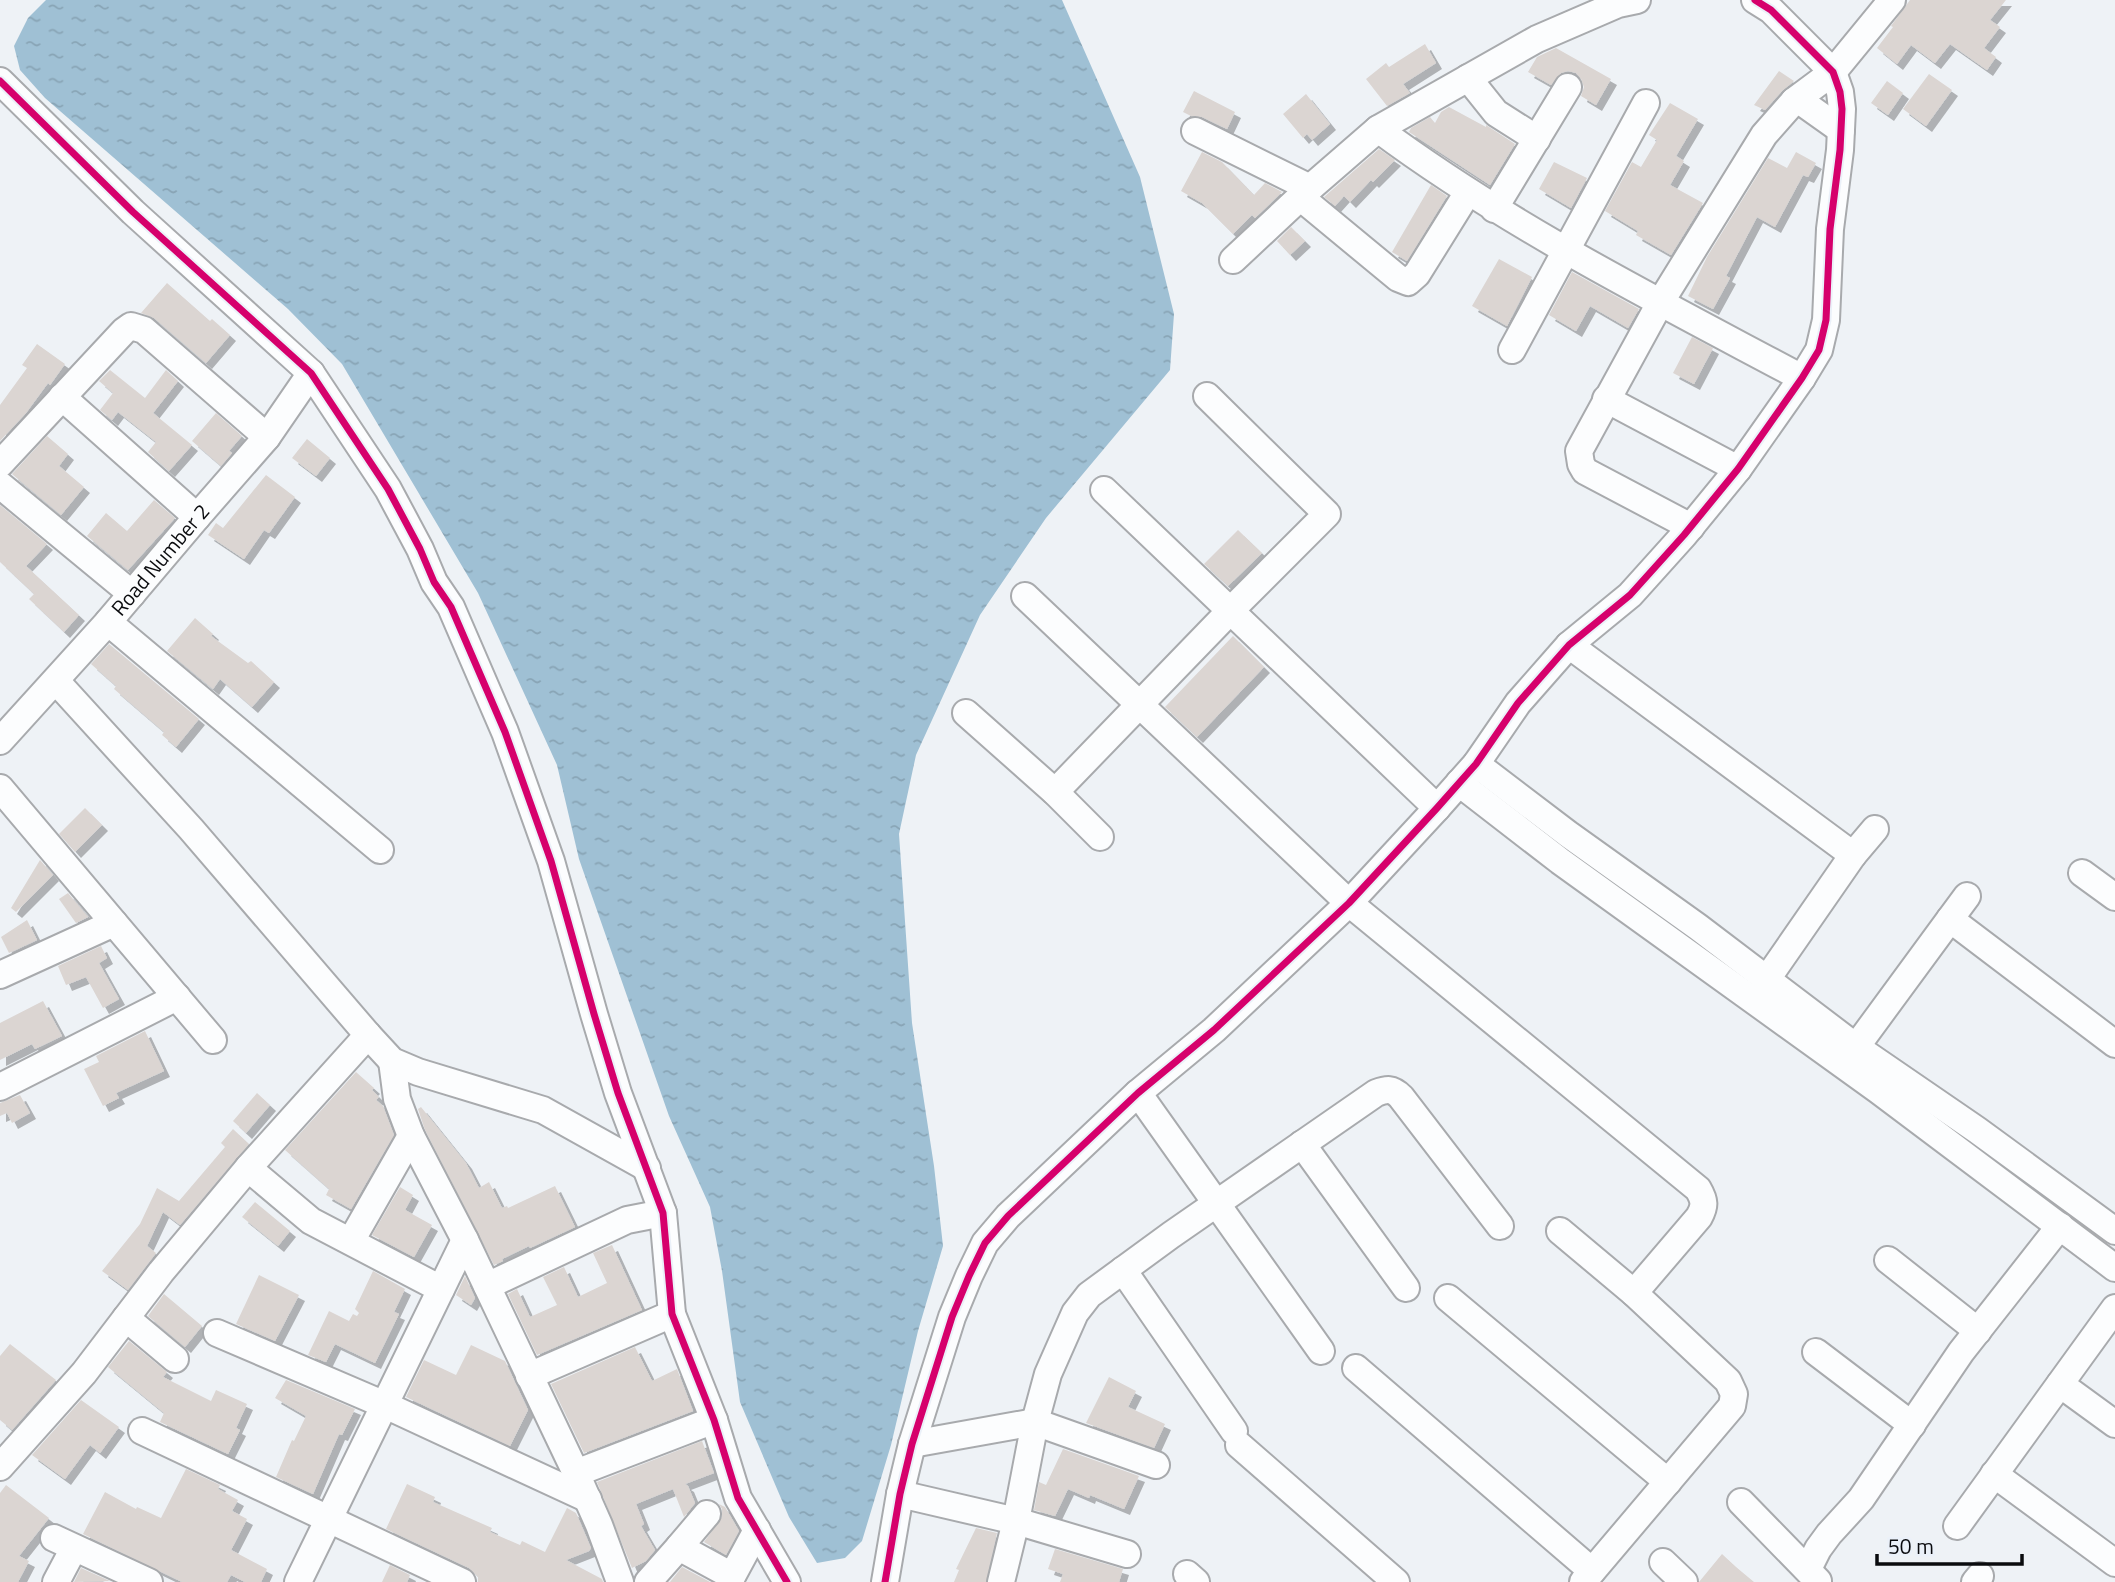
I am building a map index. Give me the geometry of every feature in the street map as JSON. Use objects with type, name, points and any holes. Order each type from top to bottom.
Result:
[{"type":"street","points":[[1233,260],[1378,129],[1537,39],[1618,4],[1637,0]]},
{"type":"street","points":[[885,1582],[900,1494],[912,1444],[952,1317],[985,1242],[1138,1093],[1214,1030],[1349,903],[1467,774],[1518,703],[1569,645],[1630,595],[1691,527],[1738,469],[1802,379],[1819,350],[1826,320],[1830,229],[1840,150],[1840,92],[1833,72],[1771,10],[1755,0]]},
{"type":"street","points":[[1691,527],[1585,471],[1579,451],[1660,303],[1764,135],[1794,101],[1833,72],[1892,0]]},
{"type":"street","points":[[1468,78],[1496,113],[1536,139]]},
{"type":"street","points":[[0,81],[134,212],[311,373],[388,489],[421,549],[434,582],[451,607],[505,732],[551,861],[618,1093],[663,1213],[671,1314],[714,1420],[738,1498],[787,1582]]},
{"type":"street","points":[[1494,209],[1568,87]]},
{"type":"street","points":[[1794,101],[1803,103],[1841,130]]},
{"type":"street","points":[[1512,350],[1646,103]]},
{"type":"street","points":[[1378,129],[1494,209],[1802,379]]},
{"type":"street","points":[[1195,131],[1305,193],[1398,278],[1408,282],[1417,274],[1468,192]]},
{"type":"street","points":[[0,464],[131,326],[144,330],[267,437]]},
{"type":"street","name":"Road Number 2","points":[[0,741],[108,622],[267,437],[311,373]]},
{"type":"street","points":[[1055,792],[1327,514],[1207,396]]},
{"type":"street","points":[[62,397],[197,517]]},
{"type":"street","points":[[1606,399],[1738,469]]},
{"type":"street","points":[[0,485],[132,594]]},
{"type":"street","points":[[1104,490],[1437,808]]},
{"type":"street","points":[[1025,596],[1349,903],[1698,1189],[1705,1206],[1699,1217],[1634,1293]]},
{"type":"street","points":[[108,622],[380,850]]},
{"type":"street","points":[[1569,645],[1853,855]]},
{"type":"street","points":[[56,681],[200,839],[392,1061],[418,1072],[543,1110],[647,1168]]},
{"type":"street","points":[[966,713],[1055,792],[1100,837]]},
{"type":"street","points":[[1467,774],[1568,834],[1698,927],[1856,1047],[2115,1231]]},
{"type":"street","points":[[1467,774],[1560,861],[1878,1090],[2115,1268]]},
{"type":"street","points":[[0,788],[213,1040]]},
{"type":"street","points":[[1767,979],[1853,855],[1875,829]]},
{"type":"street","points":[[2082,873],[2115,897]]},
{"type":"street","points":[[1856,1047],[1967,896]]},
{"type":"street","points":[[1950,919],[2115,1044]]},
{"type":"street","points":[[0,975],[114,923]]},
{"type":"street","points":[[0,1087],[177,997]]},
{"type":"street","points":[[0,1467],[84,1373],[161,1272],[248,1168],[368,1035]]},
{"type":"street","points":[[392,1061],[397,1099],[411,1136],[465,1240],[576,1473],[620,1582]]},
{"type":"street","points":[[1001,1582],[1035,1422],[1048,1374],[1075,1313],[1089,1295],[1215,1204],[1376,1093],[1386,1089],[1394,1090],[1401,1097],[1500,1226]]},
{"type":"street","points":[[1138,1093],[1321,1351]]},
{"type":"street","points":[[351,1241],[411,1136]]},
{"type":"street","points":[[1303,1144],[1406,1288]]},
{"type":"street","points":[[248,1168],[311,1221],[441,1289]]},
{"type":"street","points":[[487,1286],[627,1220],[663,1213]]},
{"type":"street","points":[[1741,1502],[1814,1576],[1824,1541],[1861,1499],[1961,1352],[2060,1226]]},
{"type":"street","points":[[1356,1368],[1588,1577],[1732,1406],[1734,1394],[1728,1381],[1634,1293],[1560,1231]]},
{"type":"street","points":[[298,1582],[465,1240]]},
{"type":"street","points":[[1888,1260],[1978,1331]]},
{"type":"street","points":[[1123,1270],[1236,1438],[1396,1582]]},
{"type":"street","points":[[1448,1297],[1668,1482]]},
{"type":"street","points":[[1957,1526],[2115,1308]]},
{"type":"street","points":[[529,1376],[671,1314]]},
{"type":"street","points":[[126,1318],[175,1359]]},
{"type":"street","points":[[217,1333],[385,1405],[588,1499]]},
{"type":"street","points":[[1816,1352],[1912,1425]]},
{"type":"street","points":[[2060,1384],[2115,1424]]},
{"type":"street","points":[[576,1473],[714,1420]]},
{"type":"street","points":[[912,1444],[1035,1422],[1156,1465]]},
{"type":"street","points":[[142,1431],[462,1582]]},
{"type":"street","points":[[1994,1474],[2115,1563]]},
{"type":"street","points":[[900,1494],[1016,1521],[1127,1554]]},
{"type":"street","points":[[648,1582],[707,1514]]},
{"type":"street","points":[[679,1546],[731,1579],[757,1530]]},
{"type":"street","points":[[56,1582],[64,1543],[149,1582]]},
{"type":"street","points":[[1663,1562],[1684,1582]]},
{"type":"water","points":[[46,0],[1062,0],[1140,177],[1174,314],[1170,370],[1046,518],[980,615],[916,755],[899,834],[912,1023],[934,1166],[943,1246],[918,1331],[891,1445],[862,1541],[845,1558],[817,1563],[789,1517],[740,1402],[722,1271],[710,1207],[669,1116],[579,859],[557,765],[478,593],[342,364],[288,309],[45,98],[20,70],[14,46],[28,18]]},
{"type":"building","points":[[1910,0],[2006,0],[1990,20],[2000,27],[1984,48],[1996,57],[1987,70],[1950,44],[1935,63],[1911,45],[1897,64],[1877,48]]},
{"type":"building","points":[[1425,44],[1436,63],[1403,84],[1410,93],[1387,106],[1366,79],[1386,63],[1389,67]]},
{"type":"building","points":[[1556,48],[1611,79],[1596,105],[1581,96],[1584,87],[1576,73],[1561,73],[1551,85],[1528,72],[1537,57]]},
{"type":"building","points":[[1779,71],[1794,81],[1765,110],[1754,105]]},
{"type":"building","points":[[1929,74],[1952,90],[1926,126],[1903,109]]},
{"type":"building","points":[[1887,81],[1903,93],[1888,115],[1871,103]]},
{"type":"building","points":[[1194,91],[1235,112],[1227,129],[1202,117],[1183,112]]},
{"type":"building","points":[[1306,94],[1330,124],[1312,140],[1307,134],[1303,138],[1283,114]]},
{"type":"building","points":[[1670,103],[1698,119],[1676,156],[1684,161],[1670,185],[1703,203],[1671,255],[1636,235],[1638,231],[1605,211],[1632,162],[1641,167],[1657,140],[1649,135]]},
{"type":"building","points":[[1449,107],[1486,125],[1515,144],[1490,185],[1409,132],[1430,117],[1435,123],[1441,112]]},
{"type":"building","points":[[1379,149],[1395,160],[1373,182],[1371,180],[1350,202],[1344,196],[1335,206],[1324,197]]},
{"type":"building","points":[[1202,152],[1222,162],[1254,195],[1265,183],[1282,192],[1255,218],[1252,215],[1233,234],[1202,203],[1181,191]]},
{"type":"building","points":[[1796,152],[1816,163],[1808,177],[1803,175],[1775,227],[1757,217],[1726,276],[1730,278],[1713,309],[1688,296],[1707,257],[1768,158],[1787,168]]},
{"type":"building","points":[[1554,162],[1587,178],[1571,208],[1539,189]]},
{"type":"building","points":[[1431,185],[1447,196],[1407,261],[1392,252]]},
{"type":"building","points":[[1291,227],[1305,241],[1290,255],[1277,241]]},
{"type":"building","points":[[1499,259],[1532,277],[1507,326],[1472,306]]},
{"type":"building","points":[[1572,272],[1639,309],[1628,328],[1590,306],[1576,331],[1549,315]]},
{"type":"building","points":[[167,283],[230,335],[206,363],[154,318],[141,313]]},
{"type":"building","points":[[1692,337],[1713,348],[1694,384],[1673,373]]},
{"type":"building","points":[[37,344],[65,364],[0,441],[0,405],[27,368],[22,365]]},
{"type":"building","points":[[110,370],[145,398],[166,370],[178,381],[153,413],[192,445],[169,471],[148,452],[156,442],[118,412],[112,420],[100,410],[113,393],[99,381]]},
{"type":"building","points":[[216,413],[242,436],[221,466],[192,441]]},
{"type":"building","points":[[47,436],[68,454],[59,466],[84,487],[61,515],[12,474]]},
{"type":"building","points":[[307,439],[330,458],[316,476],[292,458]]},
{"type":"building","points":[[266,475],[295,497],[269,533],[264,530],[244,559],[208,535],[216,523],[223,528]]},
{"type":"building","points":[[154,500],[175,518],[128,570],[87,536],[106,513],[127,531]]},
{"type":"building","points":[[0,505],[47,544],[26,566],[79,615],[64,632],[29,599],[34,594],[0,562]]},
{"type":"building","points":[[1238,530],[1262,553],[1228,586],[1204,564]]},
{"type":"building","points":[[195,618],[213,634],[211,636],[248,663],[251,661],[274,682],[252,707],[220,679],[213,689],[167,651]]},
{"type":"building","points":[[1233,636],[1264,667],[1197,737],[1165,707]]},
{"type":"building","points":[[109,644],[199,719],[176,747],[162,735],[164,732],[114,689],[116,686],[91,664]]},
{"type":"building","points":[[85,808],[102,825],[75,852],[59,834]]},
{"type":"building","points":[[40,860],[53,875],[16,912],[11,908]]},
{"type":"building","points":[[68,893],[88,917],[76,923],[59,899]]},
{"type":"building","points":[[27,920],[37,940],[9,953],[1,937]]},
{"type":"building","points":[[101,946],[107,958],[99,963],[119,999],[103,1008],[86,977],[66,985],[58,966]]},
{"type":"building","points":[[43,1001],[62,1036],[35,1049],[32,1044],[0,1060],[0,1023]]},
{"type":"building","points":[[145,1031],[164,1071],[116,1093],[119,1098],[103,1106],[84,1069],[99,1062],[96,1056]]},
{"type":"building","points":[[356,1072],[374,1088],[372,1090],[379,1097],[376,1100],[383,1106],[394,1135],[351,1209],[326,1195],[329,1189],[285,1150]]},
{"type":"building","points":[[257,1093],[270,1105],[246,1133],[233,1121]]},
{"type":"building","points":[[20,1095],[30,1113],[12,1123],[7,1113],[0,1116],[0,1103]]},
{"type":"building","points":[[421,1107],[466,1163],[479,1188],[489,1182],[502,1208],[508,1208],[555,1186],[575,1227],[530,1248],[529,1246],[494,1265],[425,1130],[418,1109]]},
{"type":"building","points":[[233,1129],[249,1144],[180,1225],[163,1212],[147,1246],[156,1253],[128,1290],[102,1271],[140,1224],[157,1188],[179,1201],[225,1147],[221,1143]]},
{"type":"building","points":[[400,1187],[413,1195],[405,1210],[432,1225],[414,1257],[372,1235]]},
{"type":"building","points":[[255,1202],[290,1231],[278,1246],[242,1217]]},
{"type":"building","points":[[612,1245],[642,1310],[537,1355],[508,1294],[517,1289],[530,1317],[557,1305],[543,1277],[564,1267],[578,1297],[607,1283],[593,1253]]},
{"type":"building","points":[[373,1271],[405,1289],[394,1312],[399,1314],[375,1363],[335,1344],[326,1362],[308,1355],[329,1311],[349,1321],[353,1314],[357,1316],[359,1313],[355,1309]]},
{"type":"building","points":[[259,1275],[299,1295],[275,1341],[236,1324]]},
{"type":"building","points":[[465,1276],[475,1298],[471,1305],[456,1295]]},
{"type":"building","points":[[164,1294],[202,1326],[185,1347],[148,1316]]},
{"type":"building","points":[[129,1341],[167,1372],[163,1377],[211,1401],[216,1390],[247,1404],[236,1428],[240,1430],[228,1454],[160,1422],[164,1413],[108,1367]]},
{"type":"building","points":[[10,1344],[56,1380],[12,1430],[0,1420],[0,1356]]},
{"type":"building","points":[[471,1345],[505,1361],[528,1410],[510,1446],[406,1397],[424,1360],[456,1375]]},
{"type":"building","points":[[635,1347],[652,1381],[677,1369],[693,1411],[584,1453],[551,1384]]},
{"type":"building","points":[[1109,1377],[1136,1391],[1128,1407],[1165,1424],[1154,1448],[1086,1423]]},
{"type":"building","points":[[286,1380],[355,1409],[342,1435],[339,1434],[313,1494],[276,1477],[306,1416],[275,1398]]},
{"type":"building","points":[[81,1400],[119,1427],[100,1453],[90,1445],[65,1479],[32,1455]]},
{"type":"building","points":[[702,1441],[714,1473],[685,1484],[695,1503],[684,1517],[673,1489],[636,1504],[644,1524],[641,1526],[655,1550],[646,1561],[632,1568],[597,1482]]},
{"type":"building","points":[[1063,1449],[1139,1476],[1124,1509],[1068,1489],[1055,1516],[1034,1510],[1039,1482],[1046,1485]]},
{"type":"building","points":[[186,1469],[220,1485],[218,1489],[238,1500],[232,1511],[247,1519],[231,1550],[267,1569],[261,1582],[245,1582],[231,1575],[227,1582],[182,1582],[83,1534],[105,1492],[136,1509],[137,1507],[161,1518]]},
{"type":"building","points":[[407,1484],[435,1497],[433,1502],[492,1528],[490,1532],[520,1545],[522,1541],[545,1552],[567,1508],[576,1513],[591,1548],[566,1560],[603,1582],[478,1582],[478,1577],[469,1568],[386,1529]]},
{"type":"building","points":[[6,1485],[49,1518],[19,1556],[29,1561],[18,1582],[0,1582],[0,1493]]},
{"type":"building","points":[[719,1504],[725,1507],[739,1531],[726,1555],[704,1542],[722,1517]]},
{"type":"building","points":[[976,1528],[997,1533],[986,1582],[954,1582],[959,1570],[956,1569]]},
{"type":"building","points":[[1055,1549],[1123,1569],[1119,1582],[1060,1582],[1063,1574],[1048,1569]]},
{"type":"building","points":[[1722,1554],[1736,1567],[1754,1582],[1699,1582]]},
{"type":"building","points":[[390,1565],[410,1575],[407,1582],[382,1582]]},
{"type":"building","points":[[682,1567],[710,1582],[670,1582]]},
{"type":"building","points":[[81,1568],[110,1581],[74,1582]]},
{"type":"cycle path","points":[[885,1582],[900,1494],[912,1444],[952,1317],[985,1243],[1008,1216],[1138,1093],[1214,1030],[1349,903],[1476,764],[1518,703],[1569,645],[1630,595],[1684,535],[1738,469],[1819,350],[1826,320],[1830,229],[1840,150],[1840,92],[1833,72],[1771,10],[1755,0]]},
{"type":"cycle path","points":[[0,81],[133,212],[311,373],[388,489],[434,582],[451,607],[505,732],[551,861],[618,1093],[663,1213],[672,1314],[714,1420],[738,1498],[787,1582]]}]
